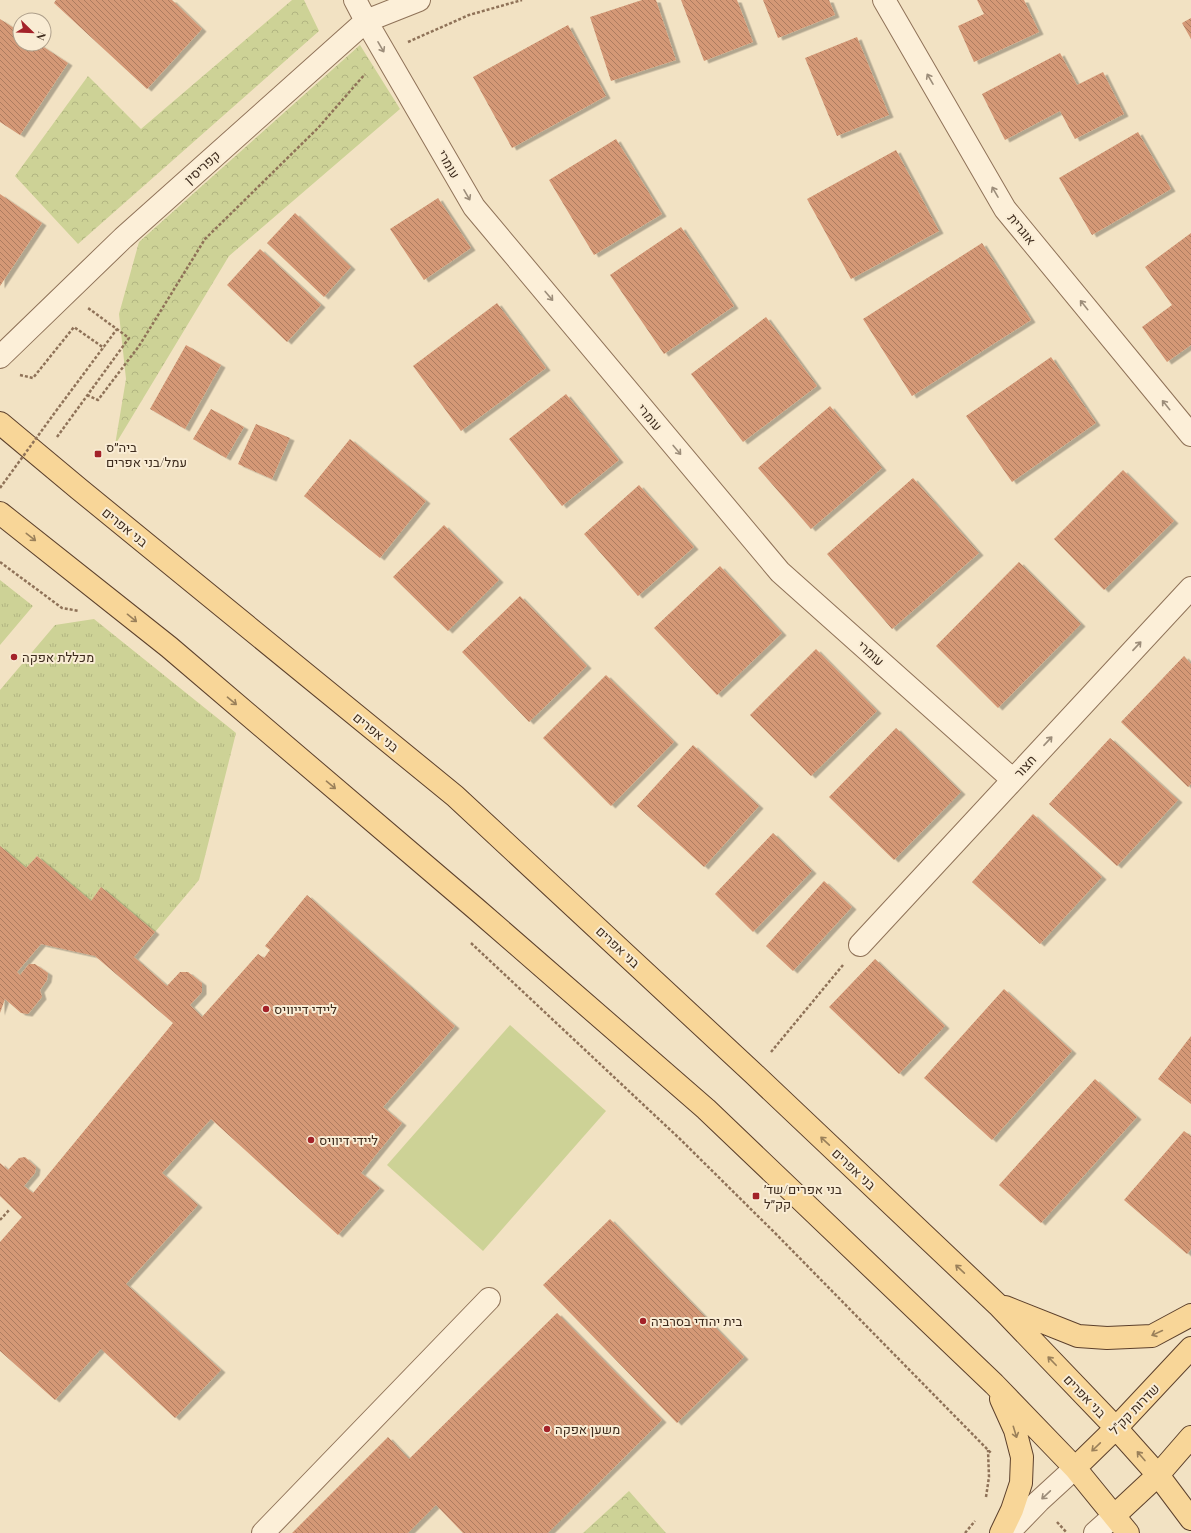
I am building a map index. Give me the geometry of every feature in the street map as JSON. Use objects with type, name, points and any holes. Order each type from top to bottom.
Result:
[{"type":"main road","name":"בני אפרים","points":[[0,423],[455,796],[754,1073],[998,1305],[1116,1428],[1158,1475],[1191,1519]]},
{"type":"main road","points":[[0,512],[169,647],[476,908],[700,1104],[994,1384],[1075,1468],[1128,1533]]},
{"type":"main road","points":[[998,1305],[1078,1336],[1106,1338],[1152,1336],[1191,1315]]},
{"type":"main road","name":"שדרות קק\"ל","points":[[1075,1468],[1116,1428],[1191,1348]]},
{"type":"main road","points":[[994,1384],[1015,1430],[1022,1458],[1021,1483],[1012,1510],[1001,1533]]},
{"type":"main road","points":[[1114,1516],[1158,1475],[1191,1437]]},
{"type":"street","name":"עומרי","points":[[356,0],[384,53],[474,207],[780,572],[1012,779]]},
{"type":"street","name":"קפריסין","points":[[0,357],[123,238],[366,21],[419,0]]},
{"type":"street","name":"אוגרית","points":[[884,0],[1005,209],[1191,435]]},
{"type":"street","name":"חצור","points":[[860,945],[1012,779],[1191,588]]},
{"type":"street","points":[[263,1533],[489,1299]]},
{"type":"street","points":[[1008,1533],[1039,1501],[1075,1468]]},
{"type":"street","points":[[1095,1533],[1114,1516]]},
{"type":"path","points":[[87,395],[98,400],[139,346],[205,239],[318,128],[384,53],[469,15],[522,0]]},
{"type":"path","points":[[41,458],[129,338],[67,293]]},
{"type":"path","points":[[33,378],[74,327],[104,348]]},
{"type":"path","points":[[0,488],[117,329]]},
{"type":"path","points":[[0,562],[62,608],[82,611]]},
{"type":"path","points":[[467,939],[697,1156],[776,1234],[1021,1483]]},
{"type":"path","points":[[786,1033],[860,945]]},
{"type":"path","points":[[0,1220],[10,1209]]},
{"type":"path","points":[[986,1498],[989,1477],[988,1449]]},
{"type":"path","points":[[1039,1501],[1067,1533]]},
{"type":"path","points":[[965,1533],[978,1517]]},
{"type":"green space","points":[[292,0],[304,0],[319,31],[78,244],[15,176],[88,76],[141,129]]},
{"type":"green space","points":[[360,45],[400,109],[229,256],[115,445],[126,379],[119,314],[139,242]]},
{"type":"green space","points":[[0,580],[33,606],[0,645]]},
{"type":"green space","points":[[94,619],[236,733],[199,880],[155,932],[101,887],[91,901],[37,856],[26,868],[0,846],[0,690],[55,625]]},
{"type":"green space","points":[[510,1025],[606,1111],[483,1251],[387,1165]]},
{"type":"green space","points":[[629,1491],[666,1533],[583,1533]]},
{"type":"building","points":[[56,0],[172,0],[202,29],[147,89],[54,3]]},
{"type":"building","points":[[642,0],[656,0],[676,60],[611,81],[590,17]]},
{"type":"building","points":[[681,0],[737,0],[753,42],[704,61]]},
{"type":"building","points":[[763,0],[829,0],[835,15],[778,38]]},
{"type":"building","points":[[977,0],[1024,0],[1039,32],[974,62],[958,26],[984,14]]},
{"type":"building","points":[[1191,18],[1191,39],[1182,23]]},
{"type":"building","points":[[0,19],[12,27],[12,52],[51,52],[68,63],[20,135],[0,122]]},
{"type":"building","points":[[568,25],[606,96],[512,148],[473,77]]},
{"type":"building","points":[[857,37],[889,115],[837,136],[805,58]]},
{"type":"building","points":[[1060,53],[1077,85],[1103,72],[1124,114],[1075,139],[1060,111],[1005,140],[982,94]]},
{"type":"building","points":[[1138,132],[1171,189],[1092,235],[1059,178]]},
{"type":"building","points":[[616,139],[662,214],[594,255],[549,180]]},
{"type":"building","points":[[896,150],[939,231],[851,279],[807,199]]},
{"type":"building","points":[[0,194],[42,223],[0,286]]},
{"type":"building","points":[[438,198],[471,248],[424,280],[390,229]]},
{"type":"building","points":[[295,213],[351,267],[324,297],[267,243]]},
{"type":"building","points":[[681,227],[734,306],[664,354],[610,275]]},
{"type":"building","points":[[1191,233],[1191,345],[1167,362],[1142,327],[1172,305],[1145,267]]},
{"type":"building","points":[[982,243],[1031,320],[912,396],[863,319]]},
{"type":"building","points":[[260,249],[321,305],[287,342],[227,285]]},
{"type":"building","points":[[497,303],[546,368],[461,431],[413,366]]},
{"type":"building","points":[[766,317],[817,386],[743,442],[691,374]]},
{"type":"building","points":[[186,345],[221,365],[185,429],[150,409]]},
{"type":"building","points":[[1051,357],[1096,423],[1012,482],[966,416]]},
{"type":"building","points":[[566,394],[619,460],[562,506],[509,439]]},
{"type":"building","points":[[830,406],[882,468],[811,529],[758,468]]},
{"type":"building","points":[[211,409],[244,427],[226,458],[193,439]]},
{"type":"building","points":[[256,424],[290,438],[272,479],[238,464]]},
{"type":"building","points":[[350,439],[426,501],[380,558],[304,496]]},
{"type":"building","points":[[1123,470],[1174,521],[1104,590],[1054,539]]},
{"type":"building","points":[[913,478],[979,553],[892,629],[827,554]]},
{"type":"building","points":[[639,485],[694,547],[638,596],[584,534]]},
{"type":"building","points":[[444,525],[499,580],[448,631],[393,577]]},
{"type":"building","points":[[1019,562],[1081,624],[998,708],[936,646]]},
{"type":"building","points":[[720,566],[782,633],[717,695],[654,628]]},
{"type":"building","points":[[520,596],[587,666],[529,722],[462,652]]},
{"type":"building","points":[[816,649],[877,711],[811,776],[750,715]]},
{"type":"building","points":[[1184,656],[1191,664],[1191,784],[1188,787],[1121,722]]},
{"type":"building","points":[[606,675],[674,742],[611,806],[543,738]]},
{"type":"building","points":[[896,728],[961,792],[894,860],[829,797]]},
{"type":"building","points":[[1110,738],[1178,800],[1117,866],[1049,804]]},
{"type":"building","points":[[693,745],[759,806],[704,867],[637,806]]},
{"type":"building","points":[[1033,814],[1102,877],[1040,944],[972,882]]},
{"type":"building","points":[[773,833],[812,871],[753,932],[715,894]]},
{"type":"building","name":"ליידי דיוויס","points":[[0,846],[26,868],[37,856],[91,901],[101,887],[155,932],[134,957],[167,986],[180,972],[188,972],[202,983],[202,992],[190,1005],[202,1017],[258,954],[264,958],[270,950],[265,946],[307,895],[455,1026],[383,1107],[402,1123],[361,1173],[380,1188],[338,1235],[211,1119],[162,1173],[198,1205],[126,1284],[221,1370],[175,1418],[101,1349],[55,1400],[0,1351],[0,1242],[22,1217],[0,1196],[0,1163],[8,1170],[19,1158],[25,1157],[36,1167],[35,1173],[24,1186],[33,1193],[173,1023],[95,956],[41,944],[17,972],[20,975],[29,964],[35,964],[48,973],[47,980],[40,990],[42,997],[28,1014],[21,1013],[5,999],[0,1013]]},
{"type":"building","points":[[824,881],[852,907],[793,971],[766,946]]},
{"type":"building","points":[[875,959],[945,1026],[899,1074],[829,1007]]},
{"type":"building","points":[[1004,989],[1072,1051],[992,1140],[924,1078]]},
{"type":"building","points":[[1191,1036],[1191,1104],[1158,1079]]},
{"type":"building","points":[[1095,1079],[1137,1117],[1041,1223],[999,1185]]},
{"type":"building","points":[[1184,1131],[1191,1136],[1191,1249],[1187,1254],[1124,1200]]},
{"type":"building","name":"בית יהודי בסרביה","points":[[610,1219],[744,1357],[677,1423],[543,1285]]},
{"type":"building","name":"משען אפקה","points":[[557,1313],[662,1420],[548,1533],[463,1533],[436,1505],[408,1533],[292,1533],[388,1437],[409,1459]]},
{"type":"place","name":"ביה״ס עמל/בני אפרים","points":[[98,454]]},
{"type":"place","name":"מכללת אפקה","points":[[14,657]]},
{"type":"place","name":"ליידי דייוויס","points":[[266,1009]]},
{"type":"place","name":"ליידי דיוויס","points":[[311,1140]]},
{"type":"place","name":"בני אפרים/שד׳ קק״ל","points":[[756,1196]]},
{"type":"place","name":"בית יהודי בסרביה","points":[[643,1321]]},
{"type":"place","name":"משען אפקה","points":[[547,1429]]}]
